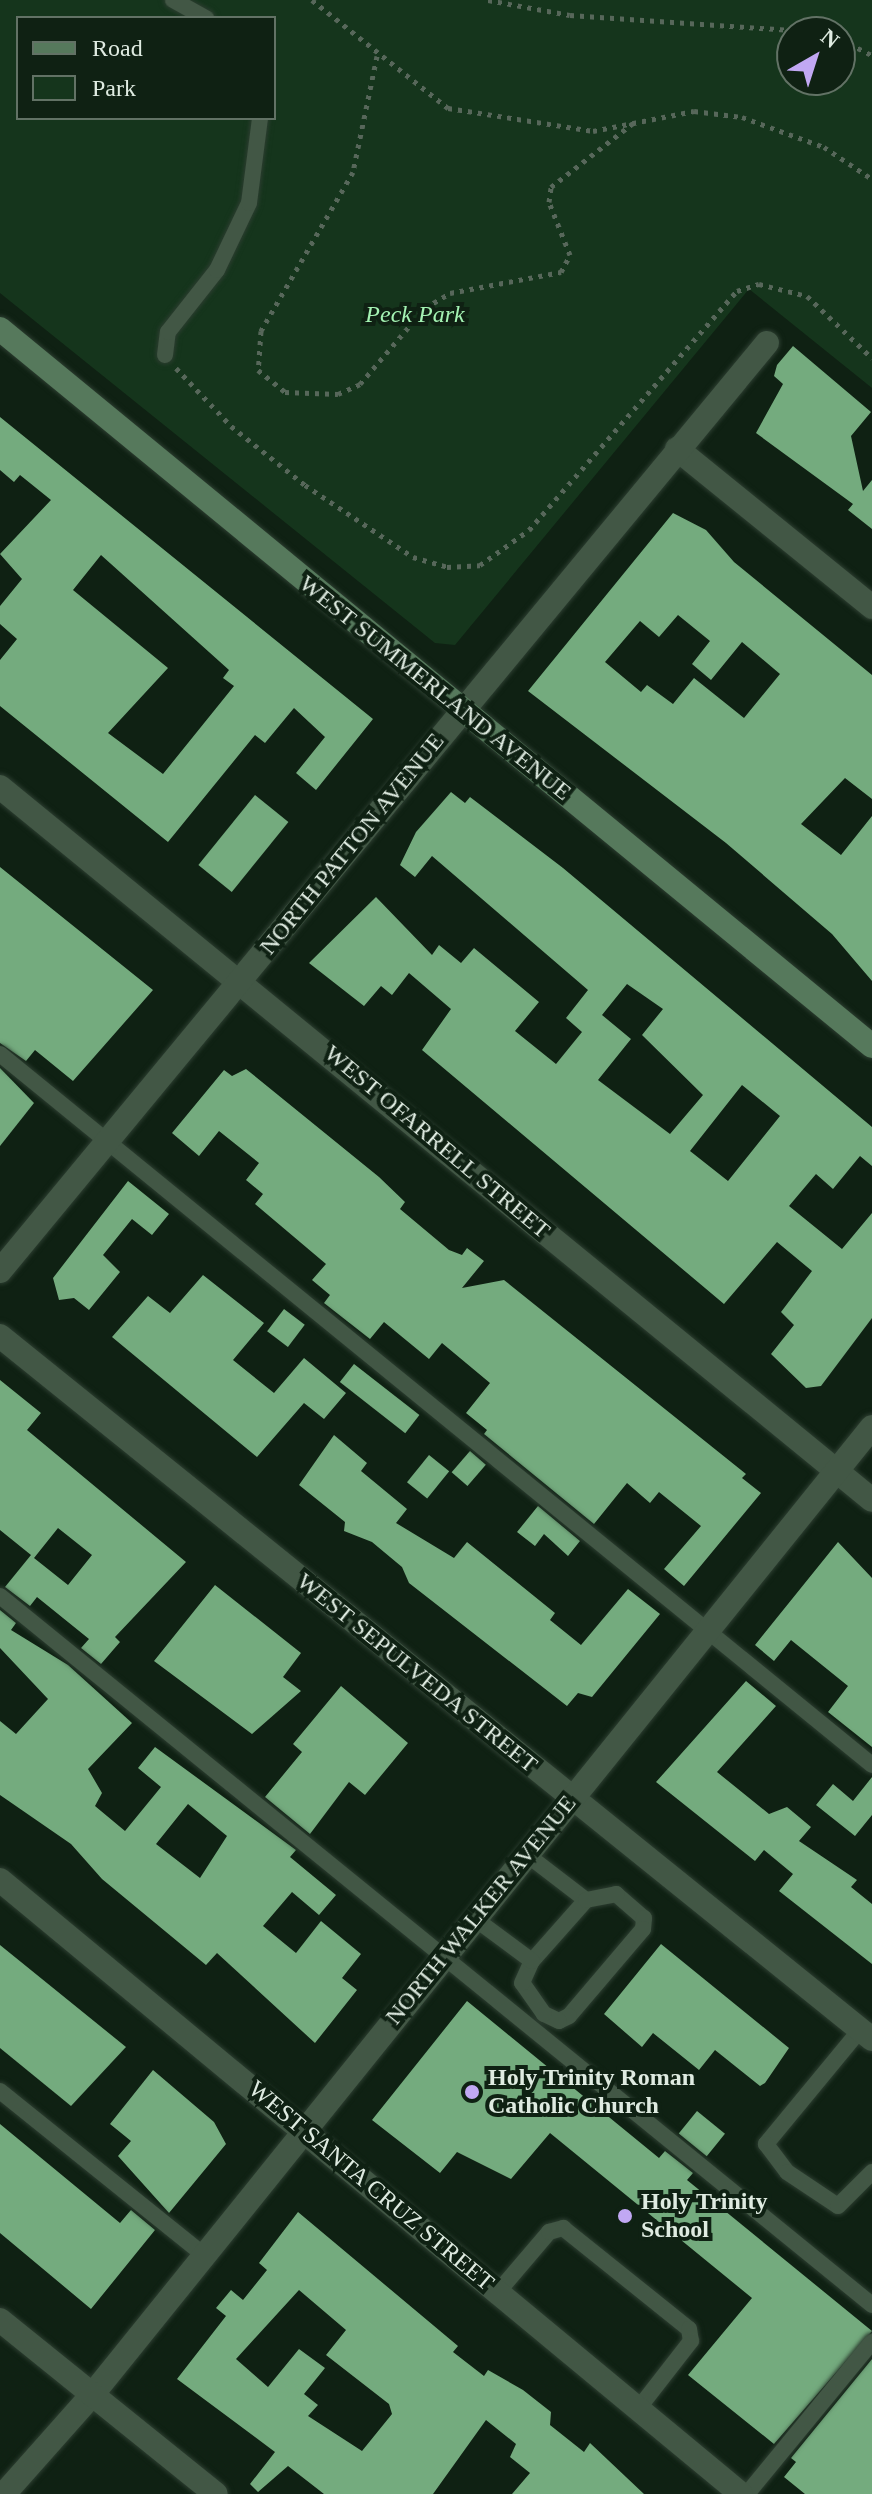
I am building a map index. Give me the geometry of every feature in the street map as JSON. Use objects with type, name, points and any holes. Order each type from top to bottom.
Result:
[{"type":"main road","name":"WEST SUMMERLAND AVENUE","points":[[0,329],[872,1046]]},
{"type":"street","name":"NORTH PATTON AVENUE","points":[[0,1271],[767,343]]},
{"type":"street","points":[[677,449],[872,607]]},
{"type":"street","name":"WEST OFARRELL STREET","points":[[0,787],[242,980],[872,1500]]},
{"type":"street","name":"WEST SEPULVEDA STREET","points":[[0,1336],[866,2034]]},
{"type":"street","name":"NORTH WALKER AVENUE","points":[[4,2494],[92,2395],[872,1427]]},
{"type":"street","name":"WEST SANTA CRUZ STREET","points":[[0,1880],[741,2494]]},
{"type":"street","points":[[0,2320],[216,2494]]},
{"type":"lane","points":[[173,0],[202,16]]},
{"type":"lane","points":[[165,355],[168,332],[217,270],[244,217],[259,171],[260,120]]},
{"type":"lane","points":[[0,1054],[872,1765]]},
{"type":"lane","points":[[0,1596],[872,2305]]},
{"type":"lane","points":[[526,1854],[586,1900]]},
{"type":"lane","points":[[616,1894],[644,1918],[643,1929],[569,2016],[559,2021],[544,2014],[522,1983],[532,1961],[586,1900],[616,1894]]},
{"type":"lane","points":[[474,1918],[532,1961]]},
{"type":"lane","points":[[866,2034],[766,2144],[787,2172],[838,2206],[872,2172]]},
{"type":"lane","points":[[0,2091],[204,2255]]},
{"type":"lane","points":[[498,2292],[549,2232],[563,2228],[689,2329],[691,2341],[638,2409]]},
{"type":"lane","points":[[747,2494],[872,2342]]},
{"type":"path","points":[[312,0],[377,56],[448,108],[593,131],[694,111],[742,117],[824,147],[872,179]]},
{"type":"path","points":[[488,0],[570,15],[776,29]]},
{"type":"path","points":[[377,56],[353,172],[261,331],[258,370],[285,392],[338,394],[360,384],[425,308],[450,293],[561,272],[570,255],[551,187],[637,120]]},
{"type":"path","points":[[165,355],[231,426],[305,485],[413,557],[447,567],[480,565],[529,530],[737,291],[759,284],[807,296],[872,358]]},
{"type":"green space","name":"Peck Park","points":[[0,0],[872,0],[872,388],[749,289],[455,645],[435,643],[0,293]]},
{"type":"building","points":[[793,346],[871,412],[851,436],[863,491],[872,480],[872,529],[848,510],[853,504],[756,433],[783,384],[774,376],[777,365]]},
{"type":"building","points":[[0,417],[373,719],[316,790],[296,773],[325,737],[294,708],[265,743],[255,735],[168,842],[0,706],[0,660],[17,639],[0,624],[0,606],[22,579],[0,554],[51,500],[20,475],[14,482],[0,470]],"holes":[[[101,555],[229,670],[223,678],[234,686],[163,774],[108,733],[168,668],[73,590]]]},
{"type":"building","points":[[673,513],[706,530],[734,562],[872,675],[872,799],[845,778],[801,824],[841,855],[872,816],[872,981],[832,934],[726,843],[528,691]],"holes":[[[678,615],[710,641],[692,664],[711,680],[742,642],[780,674],[744,718],[694,678],[673,704],[647,685],[641,692],[605,662],[640,621],[659,637]]]},
{"type":"building","points":[[451,792],[465,803],[470,797],[563,868],[872,1127],[872,1166],[860,1156],[833,1189],[816,1174],[789,1206],[842,1249],[872,1213],[872,1318],[821,1386],[806,1388],[771,1354],[794,1325],[781,1312],[812,1271],[777,1242],[724,1304],[422,1050],[451,1009],[409,973],[392,995],[381,986],[364,1006],[309,963],[376,897],[432,955],[439,945],[461,963],[474,948],[539,1002],[515,1031],[556,1064],[582,1032],[566,1018],[588,990],[432,856],[415,877],[400,865],[416,832]],"holes":[[[627,984],[663,1009],[642,1035],[703,1095],[670,1134],[598,1080],[631,1039],[602,1015]],[[742,1085],[780,1116],[728,1181],[690,1151]]]},
{"type":"building","points":[[255,795],[288,822],[232,892],[198,865]]},
{"type":"building","points":[[0,867],[153,990],[73,1081],[35,1050],[26,1061],[0,1043]]},
{"type":"building","points":[[0,1068],[34,1103],[0,1146]]},
{"type":"building","points":[[246,1069],[379,1177],[405,1202],[400,1209],[449,1250],[462,1255],[467,1248],[484,1261],[462,1288],[504,1280],[746,1474],[742,1478],[761,1493],[684,1586],[664,1569],[701,1526],[659,1492],[650,1503],[627,1483],[594,1524],[484,1434],[487,1430],[466,1413],[490,1383],[442,1343],[429,1359],[384,1322],[370,1339],[324,1303],[330,1295],[312,1280],[326,1264],[255,1204],[263,1194],[246,1180],[259,1163],[219,1131],[199,1156],[172,1133],[224,1070],[232,1076]]},
{"type":"building","points":[[128,1181],[169,1214],[152,1235],[132,1219],[103,1255],[120,1272],[89,1310],[74,1298],[59,1300],[53,1278]]},
{"type":"building","points":[[203,1275],[264,1323],[233,1360],[274,1393],[304,1358],[346,1393],[324,1419],[304,1403],[257,1457],[112,1337],[148,1296],[170,1313]]},
{"type":"building","points":[[284,1309],[305,1325],[288,1347],[267,1331]]},
{"type":"building","points":[[354,1364],[419,1415],[405,1433],[340,1382]]},
{"type":"building","points":[[0,1380],[41,1413],[27,1430],[186,1562],[115,1637],[120,1642],[101,1664],[81,1648],[89,1639],[37,1597],[30,1606],[5,1587],[31,1555],[0,1530]],"holes":[[[58,1528],[92,1555],[68,1585],[34,1558]]]},
{"type":"building","points":[[334,1435],[367,1463],[361,1471],[407,1509],[396,1523],[454,1558],[467,1542],[555,1613],[550,1620],[581,1645],[628,1589],[660,1614],[592,1697],[578,1693],[567,1706],[409,1583],[402,1567],[372,1542],[344,1531],[345,1522],[299,1485]]},
{"type":"building","points":[[470,1451],[486,1465],[467,1486],[452,1472]]},
{"type":"building","points":[[429,1455],[449,1471],[427,1499],[407,1482]]},
{"type":"building","points":[[538,1506],[580,1541],[568,1556],[544,1534],[535,1546],[517,1532]]},
{"type":"building","points":[[838,1542],[872,1578],[872,1747],[828,1712],[848,1686],[791,1640],[774,1661],[755,1645]]},
{"type":"building","points":[[215,1585],[301,1653],[283,1677],[301,1691],[252,1734],[154,1661]]},
{"type":"building","points":[[0,1610],[16,1623],[11,1630],[68,1665],[132,1723],[88,1769],[102,1793],[95,1806],[125,1831],[161,1787],[138,1768],[155,1747],[296,1850],[290,1857],[336,1895],[319,1915],[292,1892],[263,1926],[296,1953],[321,1921],[361,1954],[342,1978],[357,1990],[315,2043],[217,1953],[206,1965],[102,1879],[71,1844],[0,1795],[0,1721],[16,1734],[48,1699],[0,1648]],"holes":[[[188,1804],[227,1836],[200,1878],[156,1844]]]},
{"type":"building","points":[[746,1681],[776,1706],[717,1772],[769,1814],[787,1807],[811,1827],[799,1841],[857,1880],[851,1887],[872,1904],[872,1964],[779,1891],[793,1874],[764,1850],[755,1861],[656,1782]]},
{"type":"building","points":[[341,1686],[408,1743],[365,1795],[349,1782],[310,1834],[265,1797],[302,1752],[293,1744]]},
{"type":"building","points":[[872,1777],[872,1815],[855,1836],[816,1805],[833,1784],[853,1801]]},
{"type":"building","points":[[661,1944],[789,2048],[765,2083],[760,2086],[715,2050],[699,2070],[653,2033],[642,2047],[604,2014]]},
{"type":"building","points":[[0,1945],[126,2047],[71,2106],[0,2048]]},
{"type":"building","points":[[467,2001],[659,2158],[665,2151],[693,2173],[687,2180],[872,2331],[774,2444],[688,2375],[752,2298],[550,2133],[511,2179],[457,2152],[440,2173],[372,2120]]},
{"type":"building","points":[[153,2070],[214,2122],[226,2144],[169,2213],[118,2156],[131,2141],[110,2124]]},
{"type":"building","points":[[697,2111],[725,2134],[707,2156],[679,2134]]},
{"type":"building","points":[[0,2124],[120,2223],[131,2210],[155,2230],[91,2309],[0,2233]]},
{"type":"building","points":[[298,2212],[458,2346],[453,2352],[484,2376],[488,2370],[523,2390],[551,2412],[550,2425],[584,2452],[590,2443],[644,2494],[512,2494],[530,2473],[510,2457],[516,2444],[486,2420],[433,2494],[324,2494],[288,2466],[258,2492],[250,2484],[275,2452],[177,2379],[226,2316],[216,2308],[231,2290],[243,2300],[267,2270],[259,2263]],"holes":[[[299,2290],[346,2330],[326,2355],[389,2404],[392,2414],[362,2451],[308,2416],[318,2405],[304,2394],[325,2368],[299,2349],[268,2387],[236,2359]]]},
{"type":"building","points":[[872,2359],[872,2494],[805,2494],[784,2477],[796,2462],[791,2458]]},
{"type":"place","name":"Holy Trinity Roman Catholic Church","points":[[472,2092]]},
{"type":"place","name":"Holy Trinity School","points":[[625,2216]]}]
